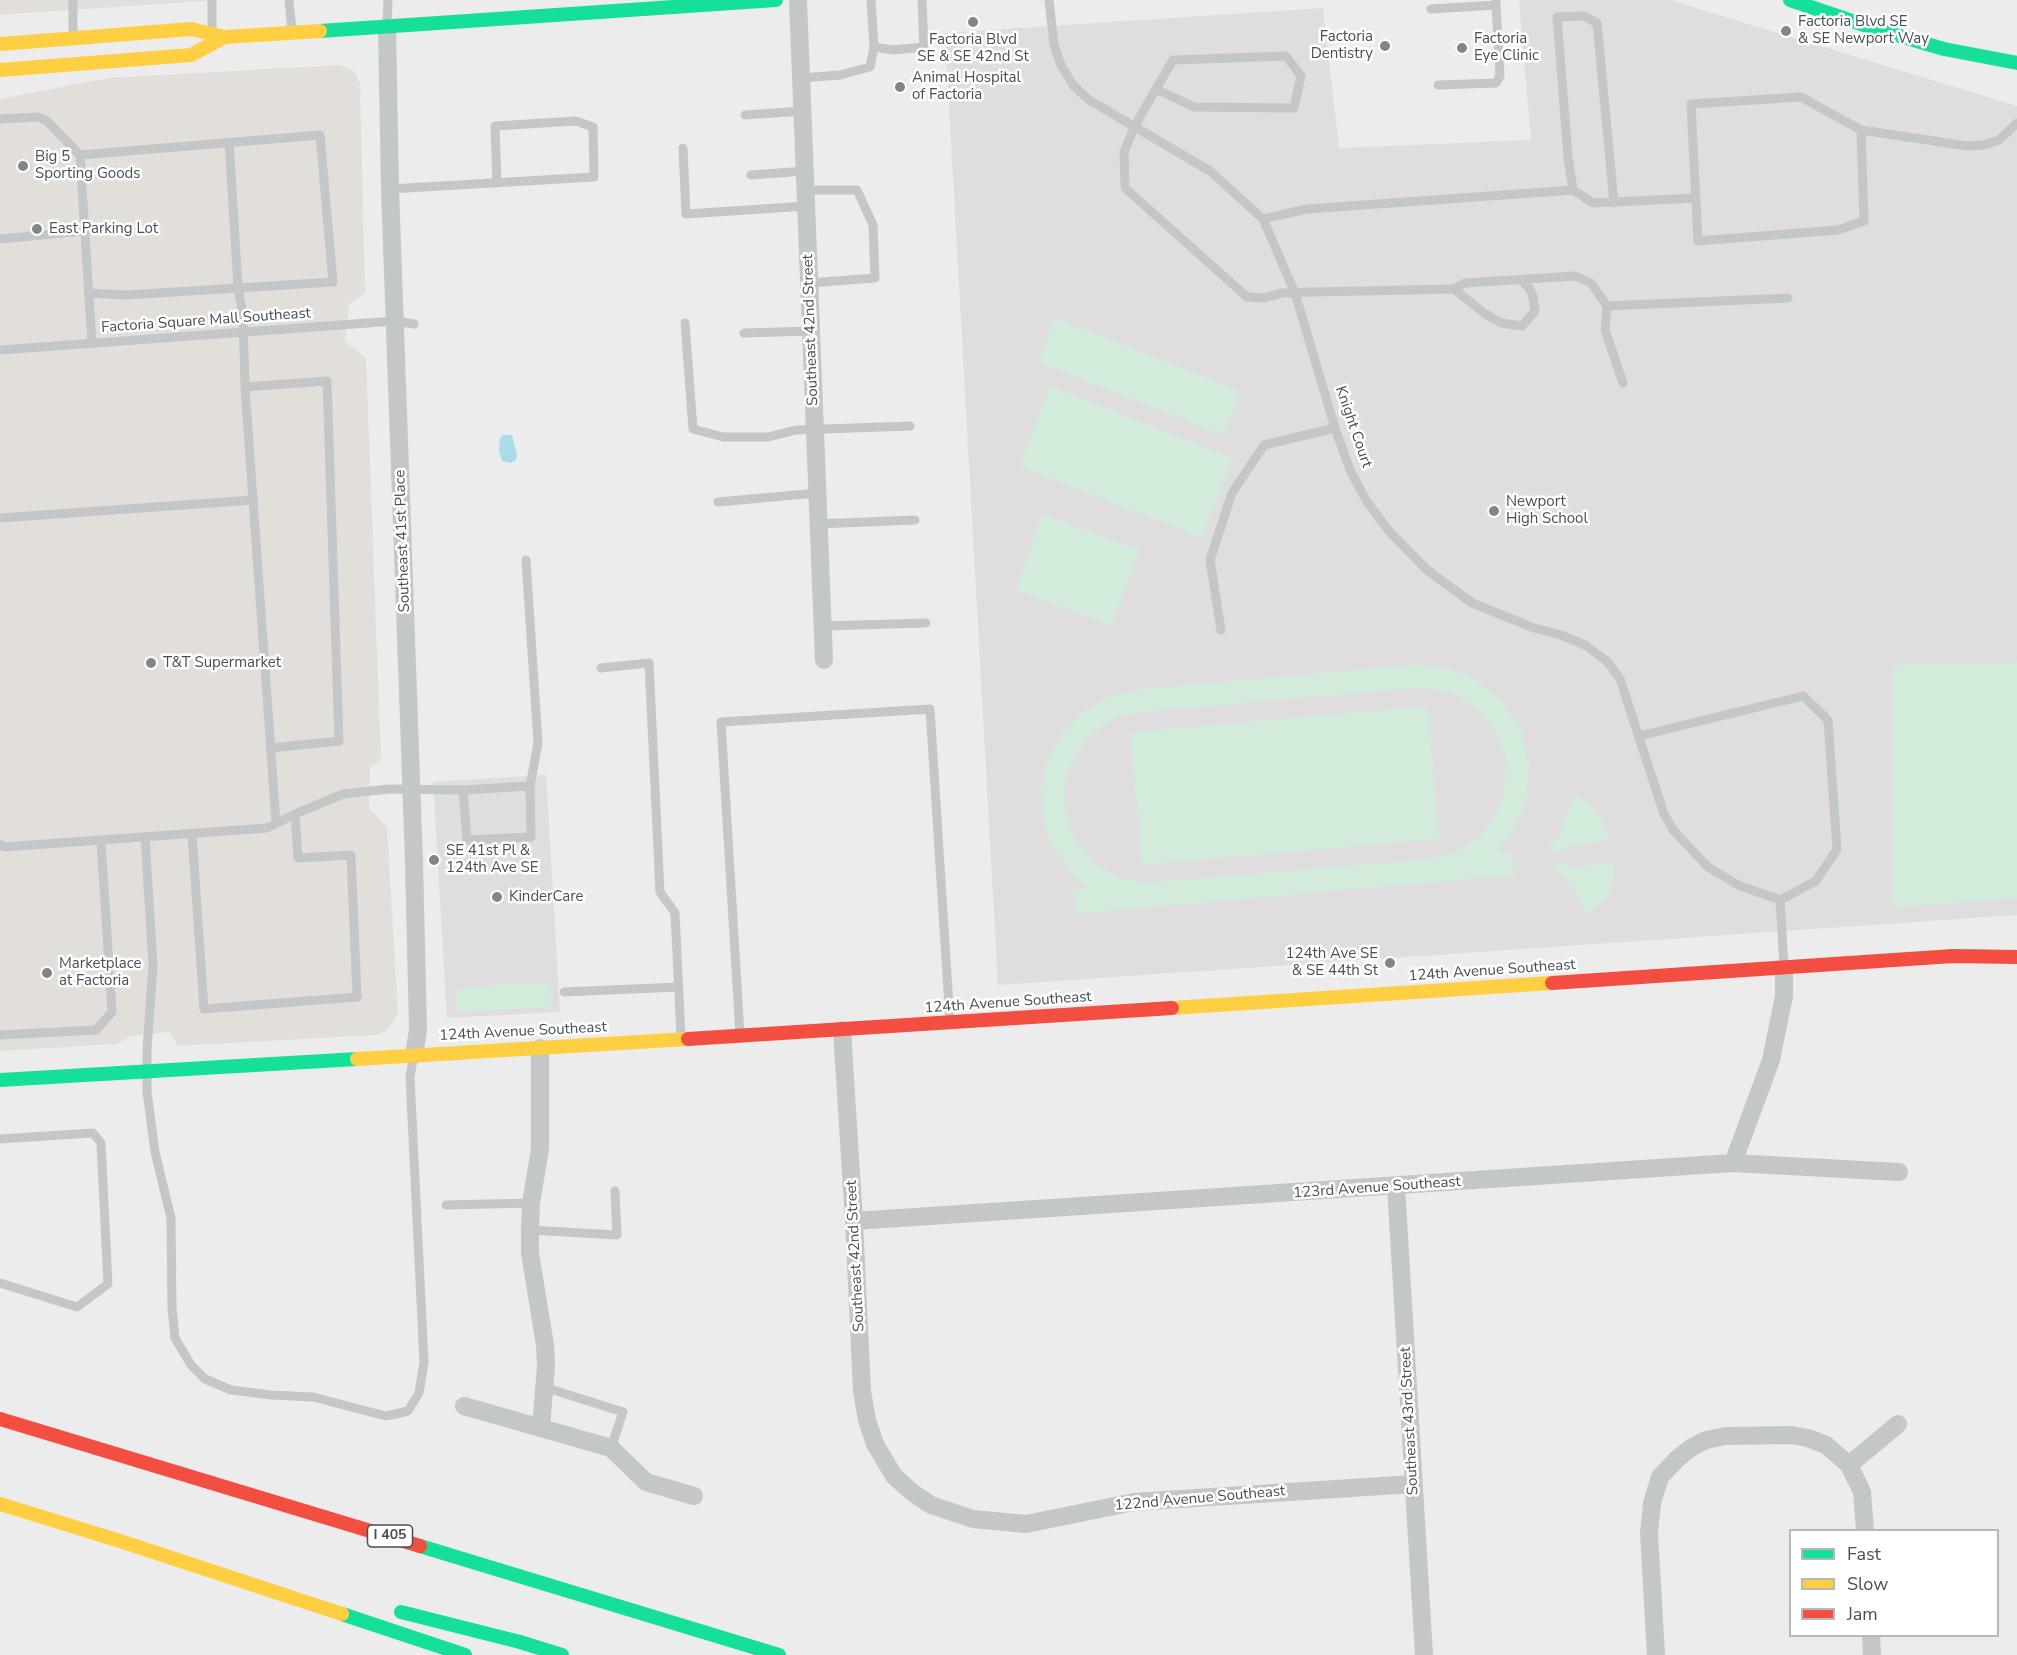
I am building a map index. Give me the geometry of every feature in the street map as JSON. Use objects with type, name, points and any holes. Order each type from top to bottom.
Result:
[{"type":"main road","points":[[0,44],[191,29],[219,36],[387,28],[653,4],[776,0]]},
{"type":"main road","points":[[1790,0],[1944,49],[2017,63]]},
{"type":"main road","points":[[0,70],[191,56],[219,36]]},
{"type":"main road","name":"124th Avenue Southeast","points":[[0,1080],[842,1030],[1953,956],[2017,957]]},
{"type":"main road","name":"I 405","points":[[0,1419],[779,1655]]},
{"type":"main road","points":[[0,1504],[120,1541],[465,1655]]},
{"type":"main road","points":[[120,1541],[315,1590]]},
{"type":"main road","points":[[383,1607],[562,1655]]},
{"type":"street","name":"Southeast 42nd Street","points":[[798,0],[824,660]]},
{"type":"street","name":"Southeast 41st Place","points":[[387,28],[390,189],[418,1030],[414,1055]]},
{"type":"street","points":[[1732,1164],[1771,1060],[1784,996],[1784,967]]},
{"type":"street","name":"Southeast 42nd Street","points":[[842,1030],[862,1391],[867,1420],[875,1444],[894,1476]]},
{"type":"street","points":[[540,1048],[540,1149],[531,1203],[530,1253],[545,1346],[541,1428]]},
{"type":"street","name":"123rd Avenue Southeast","points":[[854,1221],[1732,1164],[1899,1172]]},
{"type":"street","name":"Southeast 43rd Street","points":[[1396,1186],[1424,1655]]},
{"type":"street","points":[[464,1407],[611,1448],[646,1482],[694,1496]]},
{"type":"street","points":[[1849,1465],[1898,1424]]},
{"type":"street","points":[[1656,1655],[1649,1533],[1652,1503],[1660,1477],[1692,1447],[1706,1440],[1726,1436],[1791,1435],[1826,1445],[1849,1465],[1862,1492],[1865,1529]]},
{"type":"street","name":"122nd Avenue Southeast","points":[[894,1476],[931,1505],[973,1520],[1007,1524],[1026,1524],[1134,1502],[1413,1484]]},
{"type":"street","points":[[1871,1637],[1872,1655]]},
{"type":"lane","points":[[73,0],[74,38]]},
{"type":"lane","points":[[212,0],[219,36]]},
{"type":"lane","points":[[289,0],[292,32]]},
{"type":"lane","points":[[387,28],[388,0]]},
{"type":"lane","points":[[801,78],[840,75],[870,67],[874,47],[871,0]]},
{"type":"lane","points":[[874,47],[893,50],[924,47],[922,0]]},
{"type":"lane","name":"Knight Court","points":[[1049,0],[1054,45],[1061,65],[1073,85],[1089,100],[1210,171],[1263,219],[1295,293],[1335,428],[1350,470],[1367,502],[1404,547],[1427,570],[1472,603],[1534,628],[1561,635],[1585,645],[1608,662],[1620,679],[1664,814],[1674,831],[1708,867],[1738,885],[1780,900]]},
{"type":"lane","points":[[1431,9],[1496,2],[1500,76],[1496,83],[1438,85]]},
{"type":"lane","points":[[1573,190],[1568,157],[1557,17],[1584,16],[1597,23],[1614,203]]},
{"type":"lane","points":[[1156,89],[1194,107],[1294,108],[1301,76],[1286,56],[1173,60],[1156,89],[1135,126],[1124,152],[1125,188],[1241,294],[1247,297],[1263,298],[1282,293],[1454,289],[1465,283],[1575,276],[1591,283],[1607,306],[1605,330],[1623,383]]},
{"type":"lane","points":[[1861,130],[1864,221],[1838,230],[1698,241],[1692,104],[1801,97],[1861,130],[1967,146],[1984,145],[1999,140],[2017,123]]},
{"type":"lane","points":[[745,115],[802,111]]},
{"type":"lane","points":[[0,119],[38,117],[47,122],[80,155],[92,344]]},
{"type":"lane","points":[[390,189],[497,183],[594,177],[593,127],[576,121],[495,126],[497,183]]},
{"type":"lane","points":[[80,155],[320,135],[333,282],[238,286],[126,295],[89,293]]},
{"type":"lane","points":[[229,142],[238,286],[244,333],[245,387],[276,823]]},
{"type":"lane","points":[[682,148],[686,214],[857,190],[873,225],[874,278],[809,283]]},
{"type":"lane","points":[[751,174],[805,171]]},
{"type":"lane","points":[[1263,219],[1307,209],[1573,190],[1593,203],[1696,198]]},
{"type":"lane","points":[[0,239],[85,231]]},
{"type":"lane","points":[[1454,289],[1484,313],[1501,323],[1522,326],[1530,320],[1535,311],[1530,289],[1521,280]]},
{"type":"lane","points":[[1607,306],[1788,297]]},
{"type":"lane","name":"Factoria Square Mall Southeast","points":[[0,350],[395,321],[414,324]]},
{"type":"lane","points":[[685,323],[693,429],[723,437],[768,437],[796,430],[910,426]]},
{"type":"lane","points":[[744,333],[811,331]]},
{"type":"lane","points":[[245,387],[327,381],[339,741],[272,748]]},
{"type":"lane","points":[[1221,630],[1210,560],[1232,493],[1264,446],[1335,428]]},
{"type":"lane","points":[[718,502],[817,493]]},
{"type":"lane","points":[[0,518],[254,500]]},
{"type":"lane","points":[[819,525],[915,520]]},
{"type":"lane","points":[[463,790],[467,840],[531,837],[530,786],[538,743],[526,560]]},
{"type":"lane","points":[[823,626],[927,623]]},
{"type":"lane","points":[[600,668],[649,663],[660,892],[675,913],[681,1039]]},
{"type":"lane","points":[[1639,736],[1803,696],[1828,720],[1837,849],[1816,881],[1780,900],[1784,967]]},
{"type":"lane","points":[[740,1035],[721,722],[930,709],[950,1023]]},
{"type":"lane","points":[[0,844],[4,847],[267,828],[344,794],[382,789],[463,790],[530,786]]},
{"type":"lane","points":[[192,834],[204,1009],[357,997],[351,855],[298,858],[295,814]]},
{"type":"lane","points":[[145,837],[153,965],[147,1072],[155,1152],[171,1218],[172,1308],[175,1338],[191,1365],[205,1379],[231,1390],[313,1397],[386,1416],[408,1411],[419,1394],[424,1362],[410,1077],[414,1055]]},
{"type":"lane","points":[[0,1035],[96,1030],[112,1012],[100,841]]},
{"type":"lane","points":[[564,992],[679,987]]},
{"type":"lane","points":[[0,1139],[93,1133],[101,1143],[108,1284],[77,1306],[0,1283]]},
{"type":"lane","points":[[530,1230],[617,1235],[615,1191]]},
{"type":"lane","points":[[446,1205],[531,1203]]},
{"type":"lane","points":[[544,1387],[623,1412],[611,1448]]},
{"type":"shaded area","points":[[0,0],[216,0],[0,15]]},
{"type":"shaded area","name":"Newport High School","points":[[1519,0],[1670,0],[2017,106],[2017,915],[998,985],[945,33],[1323,8],[1339,148],[1531,140]]},
{"type":"shaded area","name":"Marketplace at Factoria","points":[[340,65],[355,72],[360,84],[365,293],[349,304],[345,341],[366,358],[381,760],[370,768],[369,808],[387,827],[398,1014],[387,1031],[375,1035],[178,1046],[169,1032],[131,1036],[117,1044],[0,1051],[0,99],[108,78]]},
{"type":"shaded area","name":"KinderCare","points":[[546,775],[560,1012],[447,1018],[433,782]]},
{"type":"green space","points":[[1055,318],[1241,391],[1223,435],[1038,362]]},
{"type":"green space","points":[[1050,386],[1233,458],[1202,538],[1019,466]]},
{"type":"green space","points":[[1043,514],[1140,550],[1111,626],[1015,590]]},
{"type":"green space","points":[[2017,662],[2017,898],[1893,908],[1893,665]]},
{"type":"green space","points":[[1411,665],[1445,667],[1477,680],[1503,702],[1521,731],[1529,764],[1527,799],[1514,830],[1496,853],[1512,852],[1514,875],[1075,914],[1073,890],[1089,888],[1068,869],[1049,840],[1044,823],[1041,789],[1044,772],[1056,741],[1079,715],[1107,697],[1140,689]],"holes":[[[1427,688],[1453,694],[1476,708],[1493,728],[1504,753],[1506,766],[1504,793],[1494,818],[1477,839],[1454,853],[1428,859],[1143,883],[1117,877],[1094,863],[1077,843],[1071,831],[1065,805],[1066,778],[1071,765],[1084,742],[1116,718],[1143,712]]]},
{"type":"green space","points":[[1428,706],[1439,839],[1142,865],[1130,732]]},
{"type":"green space","points":[[1574,794],[1590,803],[1602,821],[1610,841],[1565,847],[1555,854],[1549,845],[1558,838]]},
{"type":"green space","points":[[1559,860],[1571,867],[1614,862],[1614,880],[1607,897],[1590,913],[1587,914],[1566,879],[1555,871]]},
{"type":"green space","points":[[550,982],[551,1007],[457,1012],[457,990],[479,986]]},
{"type":"water","points":[[504,435],[512,435],[517,455],[516,460],[510,463],[502,461],[499,451],[500,438]]},
{"type":"traffic: fast","points":[[320,31],[776,0]]},
{"type":"traffic: fast","points":[[1790,0],[1944,49],[2017,63]]},
{"type":"traffic: fast","points":[[0,1080],[357,1059]]},
{"type":"traffic: fast","points":[[420,1546],[779,1655]]},
{"type":"traffic: fast","points":[[401,1612],[562,1655]]},
{"type":"traffic: fast","points":[[342,1614],[465,1655]]},
{"type":"traffic: slow","points":[[0,44],[191,29],[225,37],[320,31]]},
{"type":"traffic: slow","points":[[0,70],[191,55],[225,37]]},
{"type":"traffic: slow","points":[[1172,1008],[1552,983]]},
{"type":"traffic: slow","points":[[357,1059],[688,1039]]},
{"type":"traffic: slow","points":[[0,1504],[342,1614]]},
{"type":"traffic: jam","points":[[1552,983],[1953,956],[2017,957]]},
{"type":"traffic: jam","points":[[688,1039],[1172,1008]]},
{"type":"traffic: jam","points":[[0,1419],[420,1546]]},
{"type":"place","name":"Factoria Blvd SE & SE 42nd St","points":[[973,22]]},
{"type":"place","name":"Factoria Blvd SE & SE Newport Way","points":[[1786,31]]},
{"type":"place","name":"Factoria Dentistry","points":[[1385,46]]},
{"type":"place","name":"Factoria Eye Clinic","points":[[1462,48]]},
{"type":"place","name":"Animal Hospital of Factoria","points":[[900,87]]},
{"type":"place","name":"Big 5 Sporting Goods","points":[[23,166]]},
{"type":"place","name":"East Parking Lot","points":[[37,229]]},
{"type":"place","name":"Newport High School","points":[[1494,511]]},
{"type":"place","name":"T&T Supermarket","points":[[151,663]]},
{"type":"place","name":"SE 41st Pl & 124th Ave SE","points":[[434,860]]},
{"type":"place","name":"KinderCare","points":[[497,897]]},
{"type":"place","name":"124th Ave SE & SE 44th St","points":[[1390,963]]},
{"type":"place","name":"Marketplace at Factoria","points":[[47,973]]}]
